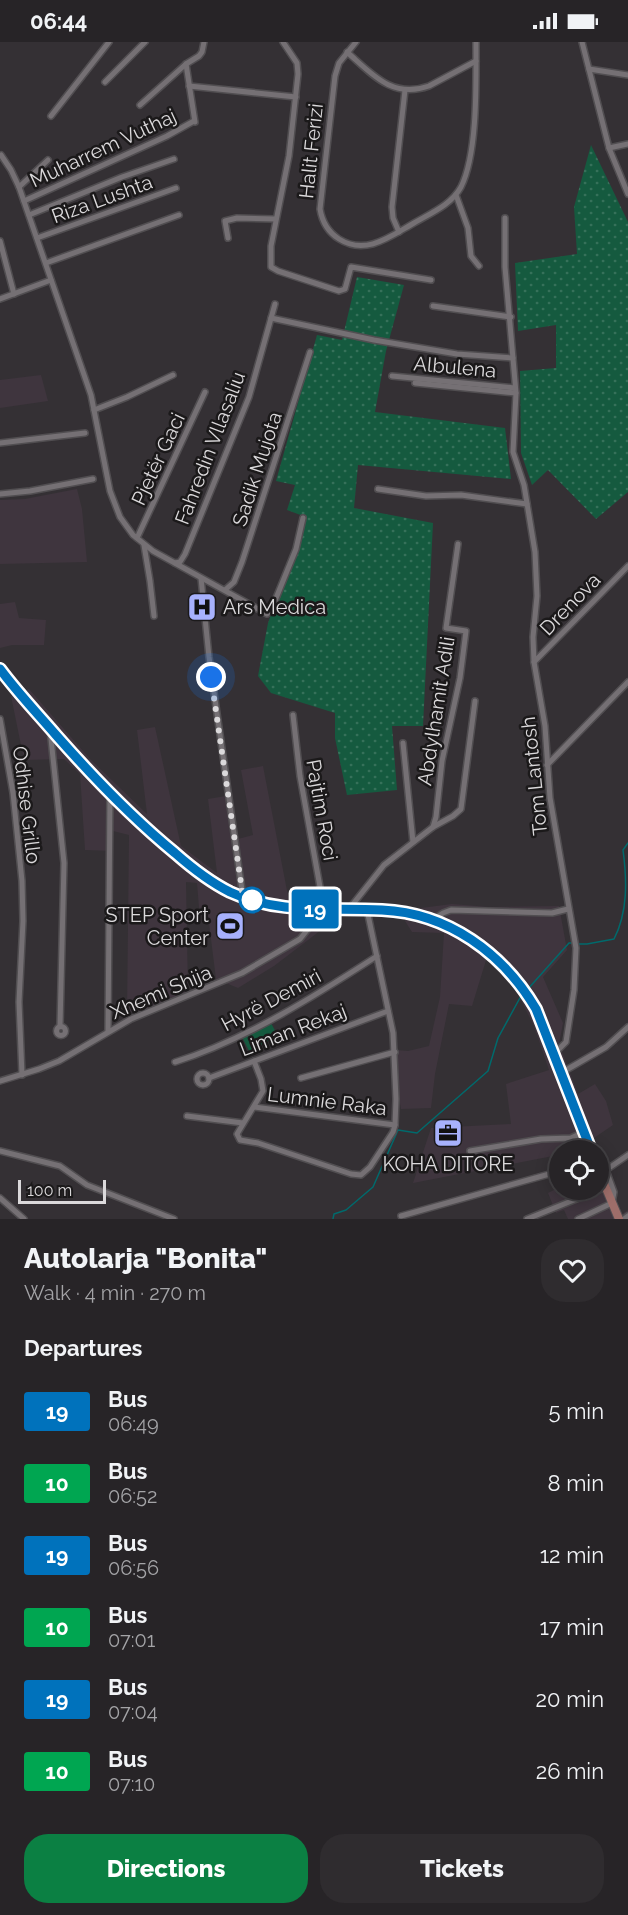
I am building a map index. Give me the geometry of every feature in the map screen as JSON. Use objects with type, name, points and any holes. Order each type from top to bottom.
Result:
[{"type":"main road","points":[[0,669],[110,794],[145,827],[214,883],[243,897],[278,907],[395,911],[434,919],[488,951],[531,1001],[587,1140]]},
{"type":"main road","points":[[609,1195],[619,1219]]},
{"type":"street","points":[[51,117],[109,42]]},
{"type":"street","points":[[105,82],[145,42]]},
{"type":"street","points":[[140,105],[186,64],[199,56],[204,42]]},
{"type":"street","points":[[283,42],[298,67],[289,156],[270,246],[271,267],[342,291],[346,287],[351,267],[431,280]]},
{"type":"street","name":"Halit Ferizi","points":[[356,42],[339,63],[334,76],[320,201],[321,215],[326,227],[336,237],[358,246],[372,245],[443,206],[456,195]]},
{"type":"street","points":[[476,42],[475,107],[469,159],[463,183],[456,195],[468,228],[471,256],[479,266]]},
{"type":"street","points":[[582,42],[609,148],[628,194]]},
{"type":"street","points":[[347,52],[385,83],[405,90],[429,86],[476,60]]},
{"type":"street","name":"Muharrem Vuthaj","points":[[24,201],[195,122],[186,64]]},
{"type":"street","points":[[589,69],[628,75]]},
{"type":"street","points":[[189,86],[296,97]]},
{"type":"street","points":[[399,232],[393,218],[392,207],[405,90]]},
{"type":"street","points":[[609,148],[628,144]]},
{"type":"street","points":[[1,155],[19,187],[88,384],[110,491],[120,517],[129,530],[163,557],[267,614],[272,608],[296,549],[303,518]]},
{"type":"street","points":[[29,215],[174,159]]},
{"type":"street","points":[[19,187],[48,160]]},
{"type":"street","name":"Riza Lushta","points":[[37,238],[176,188]]},
{"type":"street","points":[[46,263],[179,215]]},
{"type":"street","points":[[228,238],[225,221],[237,218],[276,219]]},
{"type":"street","name":"Tom Lantosh","points":[[505,218],[506,267],[516,390],[513,452],[524,485],[535,552],[537,582],[533,637],[534,662],[545,726],[550,798],[576,948],[574,990],[566,1042],[554,1054]]},
{"type":"street","points":[[0,241],[14,294]]},
{"type":"street","points":[[0,299],[51,280]]},
{"type":"street","name":"Fahredin Vllasaliu","points":[[175,563],[180,562],[185,554],[240,421],[275,304]]},
{"type":"street","points":[[433,306],[511,316]]},
{"type":"street","points":[[271,318],[374,340],[457,354],[513,358]]},
{"type":"street","name":"Sadik Mujota","points":[[225,590],[232,585],[242,562],[310,352]]},
{"type":"street","points":[[94,410],[173,375]]},
{"type":"street","name":"Albulena","points":[[392,376],[516,390]]},
{"type":"street","name":"Albulena","points":[[415,382],[516,390]]},
{"type":"street","name":"Pjetër Gaci","points":[[137,538],[205,392]]},
{"type":"street","points":[[0,443],[85,433]]},
{"type":"street","points":[[0,494],[93,479]]},
{"type":"street","points":[[378,489],[426,496],[461,495],[527,504]]},
{"type":"street","points":[[144,544],[154,616]]},
{"type":"street","name":"Abdylhamit Adili","points":[[433,827],[442,761],[460,678],[466,631],[446,628],[458,544]]},
{"type":"street","name":"Drenova","points":[[534,662],[628,566]]},
{"type":"street","points":[[201,578],[208,657],[243,897]]},
{"type":"street","points":[[547,765],[628,682]]},
{"type":"street","points":[[349,909],[384,865],[433,827],[458,813],[462,804],[475,701]]},
{"type":"street","name":"Pajtim Roci","points":[[293,715],[320,909]]},
{"type":"street","name":"Odhise Grillo","points":[[0,719],[14,793],[22,881],[23,921],[19,1002],[22,1075]]},
{"type":"street","points":[[50,728],[64,862],[60,1026]]},
{"type":"street","points":[[403,743],[413,842]]},
{"type":"street","points":[[108,1031],[110,794]]},
{"type":"street","name":"Xhemi Shija","points":[[0,1081],[59,1061],[108,1031],[150,1011],[230,979],[295,943],[308,929],[320,909]]},
{"type":"street","points":[[434,919],[451,910],[552,913],[568,909]]},
{"type":"street","points":[[254,1061],[263,1090],[237,1134],[240,1140],[258,1143],[351,1174],[362,1175],[370,1167],[395,1125],[395,1053],[392,1021],[367,910]]},
{"type":"street","name":"Hyrë Demiri","points":[[175,1062],[206,1051],[286,1011],[377,956]]},
{"type":"street","name":"Liman Rekaj","points":[[209,1078],[388,1011]]},
{"type":"street","points":[[561,1073],[606,1047],[628,1027]]},
{"type":"street","points":[[301,1078],[395,1053]]},
{"type":"street","name":"Lumnie Raka","points":[[254,1107],[395,1125]]},
{"type":"street","points":[[187,1116],[243,1123]]},
{"type":"street","points":[[470,1151],[541,1139],[571,1138],[584,1132]]},
{"type":"street","points":[[0,1150],[60,1167],[87,1185],[174,1219]]},
{"type":"street","points":[[578,1219],[612,1203],[614,1192],[606,1170],[628,1155]]},
{"type":"street","points":[[401,1216],[549,1174]]},
{"type":"street","points":[[0,1197],[24,1219]]},
{"type":"street","points":[[527,1219],[574,1200]]},
{"type":"street","points":[[624,1219],[628,1216]]},
{"type":"shaded area","points":[[41,375],[48,401],[0,408],[0,380]]},
{"type":"shaded area","points":[[77,489],[82,509],[87,562],[0,564],[0,500],[25,499]]},
{"type":"shaded area","points":[[15,602],[19,618],[46,620],[44,645],[12,645],[0,648],[0,604]]},
{"type":"shaded area","points":[[29,689],[90,759],[147,814],[137,730],[155,727],[181,846],[217,873],[208,799],[232,795],[238,839],[253,835],[241,770],[263,766],[289,901],[300,901],[329,924],[274,966],[238,988],[216,979],[207,907],[199,908],[197,883],[186,882],[188,992],[148,1009],[127,1013],[129,835],[113,831],[113,851],[85,850],[80,774],[64,759],[24,760],[11,696]]},
{"type":"shaded area","points":[[452,904],[489,907],[559,906],[567,950],[543,977],[563,1023],[559,1044],[578,1094],[595,1084],[606,1101],[613,1125],[591,1140],[549,1140],[549,1157],[413,1183],[431,1128],[511,1124],[506,1084],[549,1070],[534,1026],[517,992],[487,957],[472,1006],[449,1004],[435,1074],[431,1108],[401,1109],[396,1050],[408,1051],[429,1046],[440,997],[444,933],[412,932],[405,921],[410,911]]},
{"type":"shaded area","points":[[609,1183],[622,1214],[628,1210],[628,1219],[568,1219],[564,1210],[556,1213],[551,1200],[609,1200]]},
{"type":"green space","points":[[591,145],[628,222],[628,492],[596,519],[548,470],[532,485],[521,453],[520,371],[556,368],[556,325],[518,331],[515,263],[577,254],[574,207]]},
{"type":"green space","points":[[357,277],[404,285],[386,351],[375,412],[505,428],[511,479],[358,465],[354,508],[433,523],[423,726],[392,726],[397,790],[347,795],[335,738],[335,713],[271,693],[258,676],[268,623],[306,517],[287,510],[295,485],[276,481],[317,335],[342,340]]},
{"type":"green space","points":[[271,1023],[278,1036],[249,1051],[242,1037]]},
{"type":"waterway","points":[[578,944],[614,939],[619,929],[626,884],[623,850],[628,843]]},
{"type":"waterway","points":[[527,990],[569,943],[573,943]]},
{"type":"waterway","points":[[333,1219],[334,1214],[346,1210],[373,1187],[398,1130],[417,1133],[488,1071],[498,1038],[521,996]]},
{"type":"bus line","name":"19","points":[[0,669],[110,794],[170,849],[214,883],[253,901],[278,907],[381,910],[420,915],[444,924],[488,951],[522,988],[536,1009],[587,1140]]},
{"type":"place","name":"Ars Medica","points":[[202,607]]},
{"type":"place","name":"STEP Sport Center","points":[[230,926]]},
{"type":"place","name":"KOHA DITORE","points":[[448,1133]]},
{"type":"route","points":[[211,677],[243,897],[252,900]]}]
